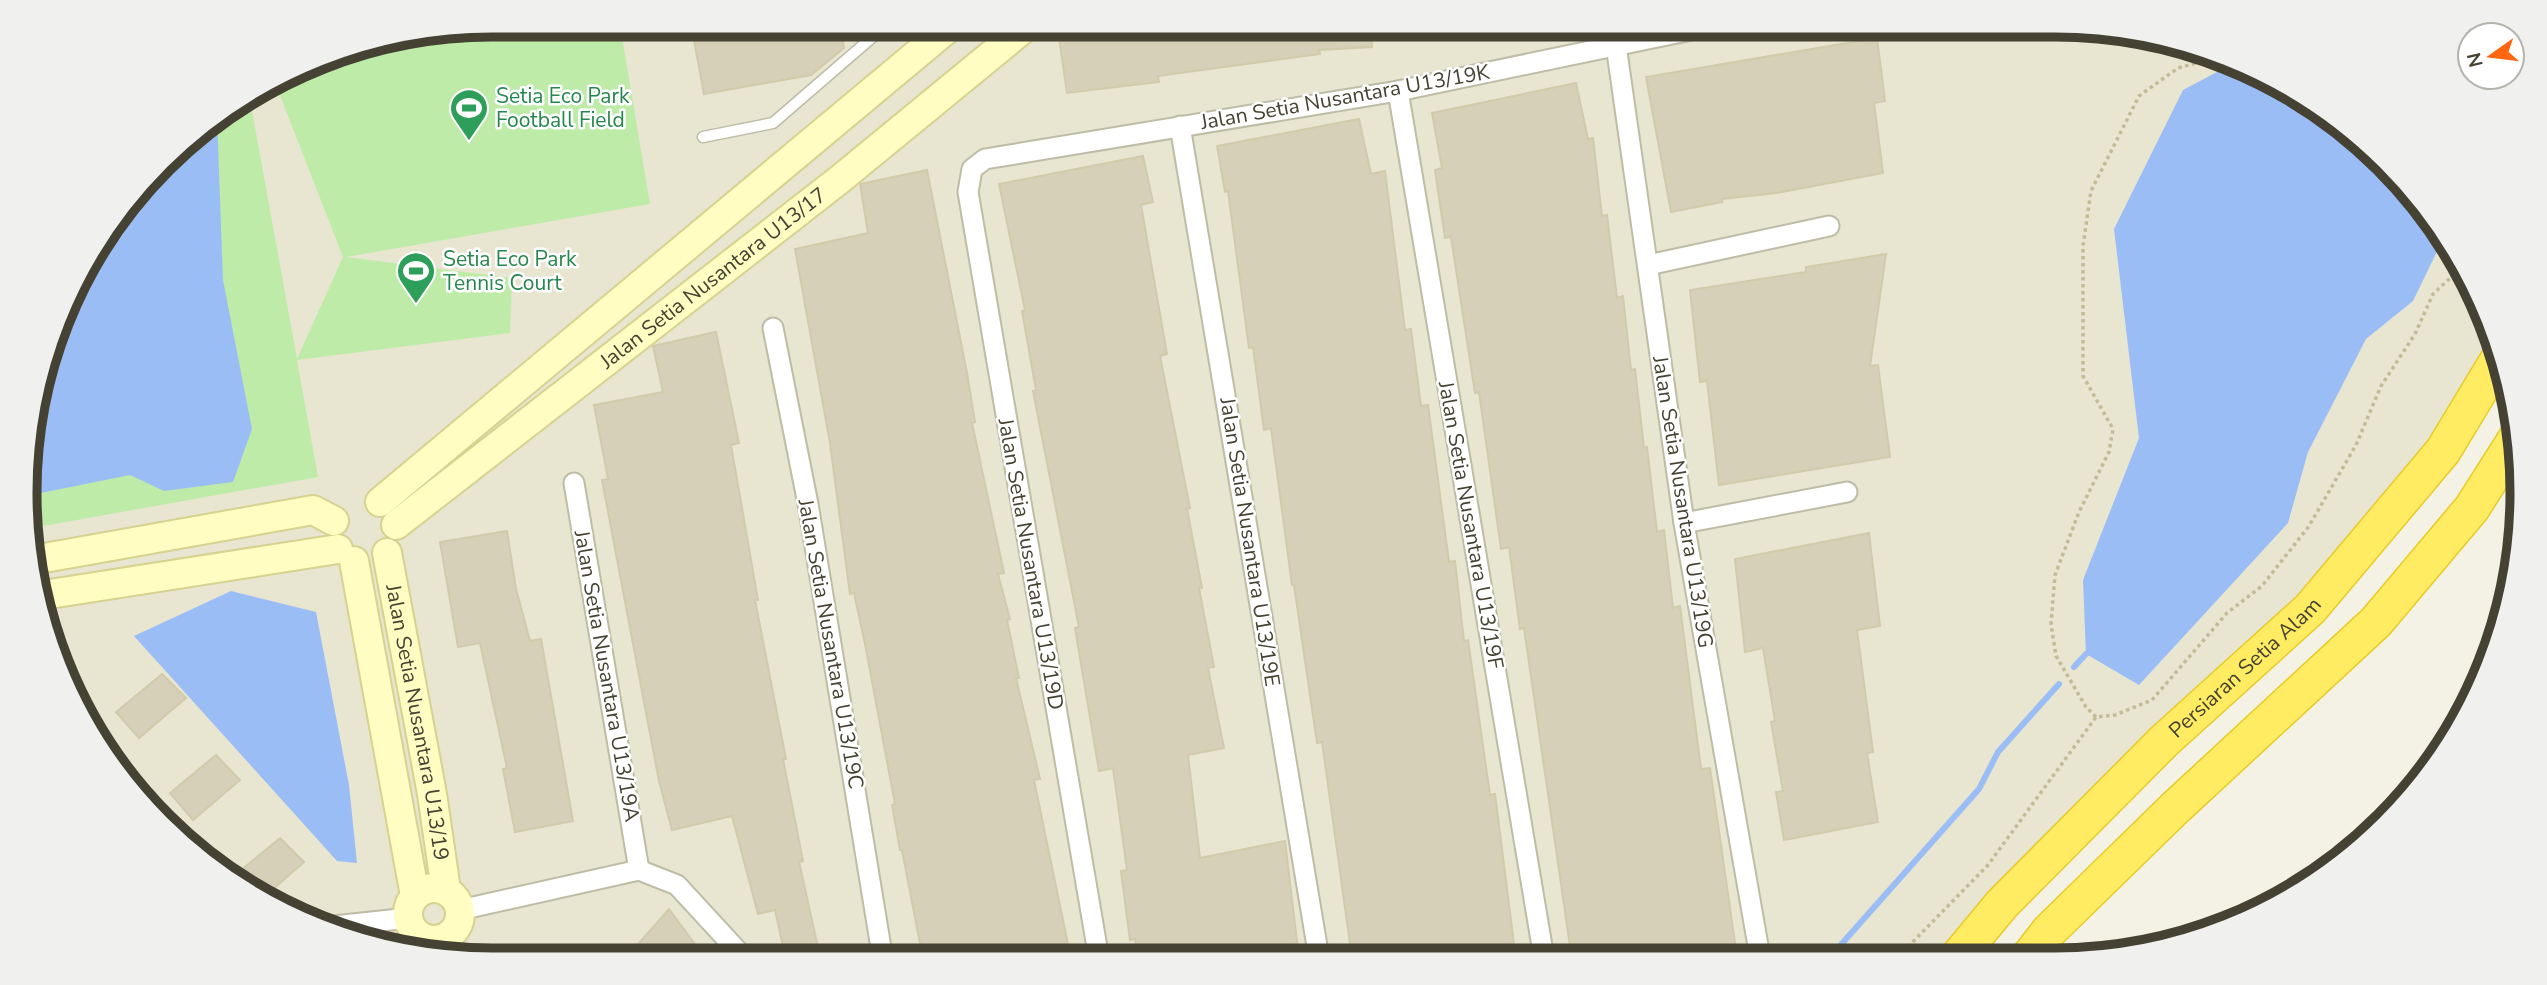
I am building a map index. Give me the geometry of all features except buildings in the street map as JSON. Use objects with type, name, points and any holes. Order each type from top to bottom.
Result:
[{"type":"highway","name":"Persiaran Setia Alam","points":[[1965,948],[2002,904],[2164,741],[2310,609],[2443,451],[2493,368]]},
{"type":"highway","points":[[2036,948],[2050,930],[2175,808],[2376,622],[2472,508],[2508,452]]},
{"type":"main road","name":"Jalan Setia Nusantara U13/17","points":[[380,502],[937,37]]},
{"type":"main road","name":"Jalan Setia Nusantara U13/17","points":[[396,525],[839,180],[1013,37]]},
{"type":"main road","points":[[49,594],[346,555],[376,561],[387,553],[395,540],[396,525],[390,512],[380,502],[367,498],[352,500],[341,508],[334,521],[333,535],[346,555]]},
{"type":"main road","points":[[42,558],[313,510],[334,521]]},
{"type":"main road","name":"Jalan Setia Nusantara U13/19","points":[[387,553],[453,900]]},
{"type":"main road","name":"Jalan Setia Nusantara U13/19","points":[[346,555],[412,907]]},
{"type":"main road","points":[[433,944],[421,936],[412,907],[429,888],[453,900],[457,927],[440,945]]},
{"type":"street","name":"Jalan Setia Nusantara U13/19K","points":[[972,169],[985,159],[1398,91],[1656,37]]},
{"type":"street","name":"Jalan Setia Nusantara U13/19G","points":[[1616,45],[1684,523],[1758,948]]},
{"type":"street","name":"Jalan Setia Nusantara U13/19F","points":[[1398,91],[1542,948]]},
{"type":"street","name":"Jalan Setia Nusantara U13/19E","points":[[1180,126],[1317,948]]},
{"type":"street","name":"Jalan Setia Nusantara U13/19D","points":[[972,169],[968,192],[1097,948]]},
{"type":"street","points":[[1648,265],[1829,226]]},
{"type":"street","name":"Jalan Setia Nusantara U13/19C","points":[[773,328],[808,504],[882,948]]},
{"type":"street","name":"Jalan Setia Nusantara U13/19A","points":[[574,483],[639,870]]},
{"type":"street","points":[[1684,523],[1847,492]]},
{"type":"street","points":[[453,900],[639,870],[677,885],[735,948]]},
{"type":"street","points":[[343,923],[412,907]]},
{"type":"lane","points":[[703,137],[773,123],[873,37]]},
{"type":"path","points":[[2096,717],[2081,700],[2056,656],[2051,624],[2055,575],[2079,512],[2109,452],[2112,429],[2083,376],[2083,246],[2091,191],[2139,96],[2178,68],[2202,61]]},
{"type":"path","points":[[1907,948],[1988,865],[2096,717],[2115,715],[2152,701],[2227,614],[2262,586],[2309,526],[2356,445],[2381,386],[2415,334],[2432,294],[2454,274]]},
{"type":"shaded area","points":[[492,37],[2054,37],[2114,41],[2172,52],[2229,71],[2282,98],[2332,131],[2377,170],[2416,215],[2449,265],[2476,318],[2487,350],[2432,444],[2297,595],[1989,893],[1944,948],[492,948],[433,944],[375,933],[318,914],[291,901],[215,854],[170,815],[150,793],[131,770],[98,720],[71,667],[61,639],[52,610],[41,552],[38,463],[52,375],[71,318],[114,239],[150,192],[192,150],[239,114],[318,71],[375,52],[433,41]]},
{"type":"shaded area","points":[[2397,794],[2377,815],[2334,852]]},
{"type":"green space","points":[[492,37],[622,37],[650,204],[346,257],[512,278],[510,333],[297,360],[318,477],[38,527],[37,492],[41,433],[52,375],[71,318],[98,265],[131,215],[170,170],[192,150],[251,106],[297,359],[343,257],[278,91],[318,71],[346,61],[375,52],[433,41]]},
{"type":"water","points":[[2223,69],[2256,84],[2308,114],[2377,170],[2416,215],[2439,248],[2413,301],[2366,339],[2308,452],[2288,523],[2139,685],[2086,654],[2083,580],[2139,438],[2114,229],[2183,90]]},
{"type":"water","points":[[217,129],[223,280],[252,429],[233,482],[164,491],[130,475],[37,494],[41,433],[52,375],[71,318],[114,239],[170,170]]},
{"type":"water","points":[[231,591],[316,612],[349,785],[357,863],[337,861],[134,636]]},
{"type":"waterway","points":[[2074,667],[2086,654]]},
{"type":"waterway","points":[[1838,948],[1979,789],[1998,752],[2059,684]]},
{"type":"place","name":"Setia Eco Park Football Field","points":[[469,142]]},
{"type":"place","name":"Setia Eco Park Tennis Court","points":[[416,305]]}]
